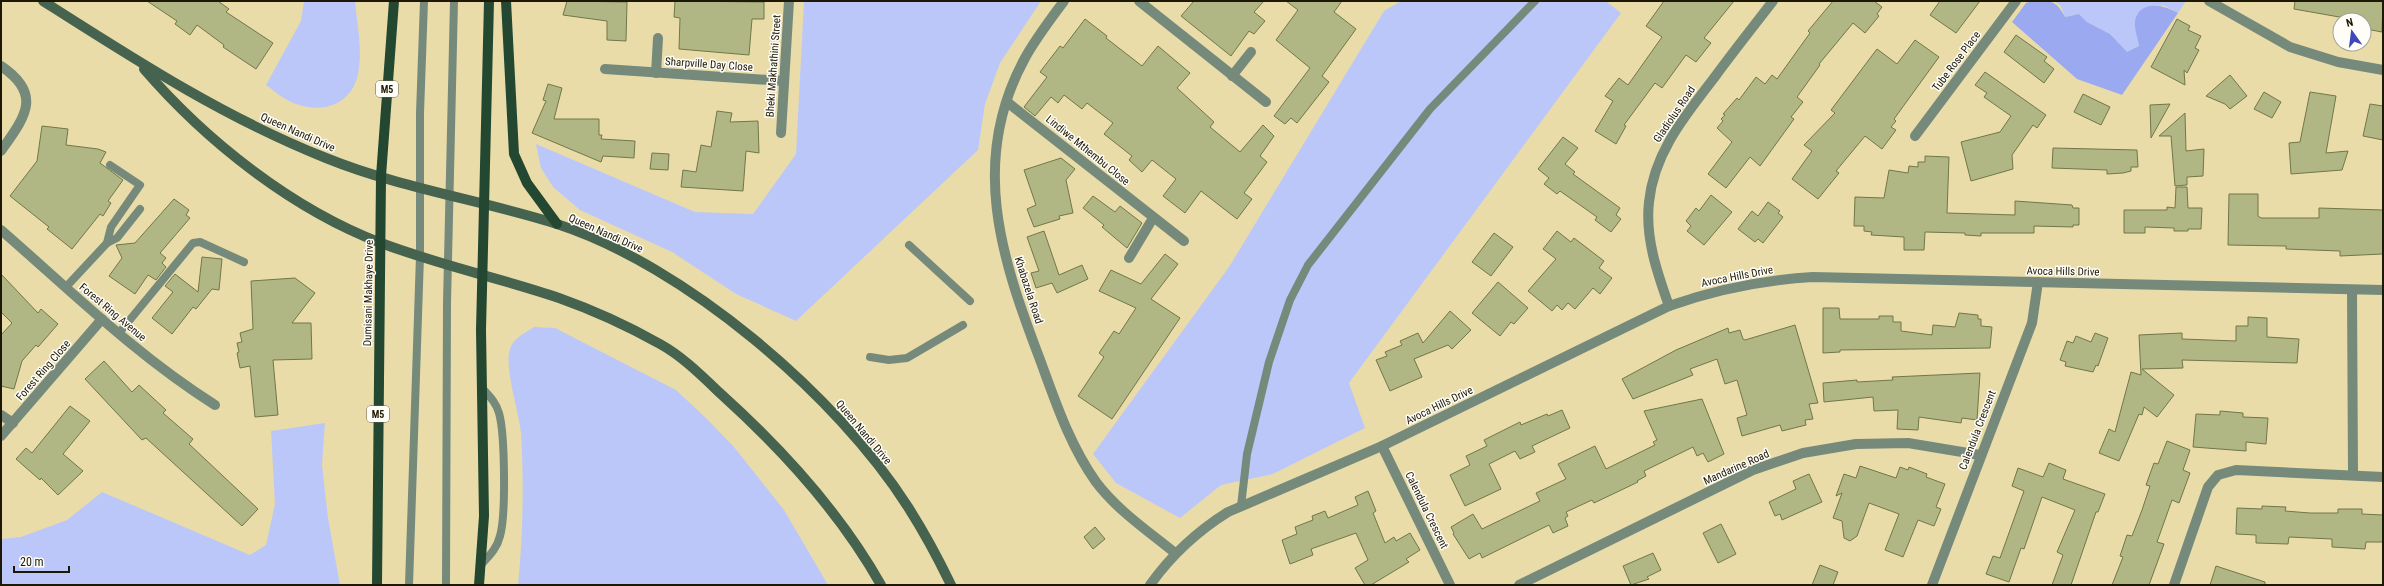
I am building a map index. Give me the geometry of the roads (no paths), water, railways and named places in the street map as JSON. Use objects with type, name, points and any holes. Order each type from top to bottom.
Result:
[{"type":"main road","name":"Queen Nandi Drive","points":[[44,1],[139,62],[228,113],[273,136],[329,160],[420,187],[557,224],[648,265],[715,308],[764,348],[825,405],[873,459],[907,505],[935,552],[951,585]]},
{"type":"main road","name":"Dumisani Makhaye Drive","points":[[377,585],[381,176],[394,1]]},
{"type":"main road","points":[[479,585],[484,516],[482,388],[483,277],[489,1]]},
{"type":"main road","points":[[506,1],[514,154],[527,183],[557,224]]},
{"type":"main road","name":"Queen Nandi Drive","points":[[139,62],[169,97],[272,186],[308,208],[380,243],[483,277],[558,298],[611,319],[663,345],[687,364],[766,436],[820,496],[870,565],[882,585]]},
{"type":"street","name":"Bheki Makhathini Street","points":[[781,133],[789,1]]},
{"type":"street","name":"Khabazela Road","points":[[1064,1],[1024,60],[1007,102],[1000,127],[995,160],[995,206],[1002,244],[1017,298],[1066,427],[1080,458],[1097,483],[1119,506],[1175,553]]},
{"type":"street","points":[[1139,1],[1266,102]]},
{"type":"street","name":"Gladiolus Road","points":[[1669,306],[1655,265],[1649,235],[1648,204],[1652,179],[1658,160],[1668,140],[1688,111],[1773,1]]},
{"type":"street","name":"Tube Rose Place","points":[[1915,136],[2016,1]]},
{"type":"street","points":[[2209,1],[2290,47],[2338,62],[2383,70]]},
{"type":"street","name":"Sharpville Day Close","points":[[656,73],[658,38]]},
{"type":"street","points":[[1232,76],[1252,52]]},
{"type":"street","points":[[1,66],[18,80],[26,93],[27,100],[22,122],[1,151]]},
{"type":"street","name":"Sharpville Day Close","points":[[606,69],[784,81]]},
{"type":"street","name":"Lindiwe Mthembu Close","points":[[1007,102],[1184,241]]},
{"type":"street","points":[[1129,258],[1153,218]]},
{"type":"street","name":"Forest Ring Avenue","points":[[1,230],[102,319],[181,384],[215,405]]},
{"type":"street","name":"Avoca Hills Drive","points":[[1150,585],[1175,553],[1206,526],[1241,506],[1382,446],[1669,306],[1711,291],[1776,280],[1813,277],[2383,290]]},
{"type":"street","name":"Calendula Crescent","points":[[1932,585],[1980,455],[2032,323],[2038,282]]},
{"type":"street","points":[[2352,290],[2353,475]]},
{"type":"street","name":"Forest Ring Close","points":[[1,436],[102,319]]},
{"type":"street","points":[[1,415],[13,423]]},
{"type":"street","name":"Mandarine Road","points":[[1518,585],[1753,470],[1803,453],[1856,444],[1908,443],[1980,455]]},
{"type":"street","name":"Calendula Crescent","points":[[1382,446],[1450,585]]},
{"type":"street","points":[[2174,585],[2208,487],[2218,475],[2236,470],[2383,477]]},
{"type":"lane","points":[[409,585],[420,256],[421,30],[424,1]]},
{"type":"lane","points":[[446,585],[448,265],[454,1]]},
{"type":"lane","points":[[1241,506],[1247,454],[1269,362],[1290,300],[1308,264],[1430,109],[1535,1]]},
{"type":"lane","points":[[107,243],[111,227],[140,185],[110,165]]},
{"type":"lane","points":[[66,287],[107,243],[117,238],[140,209]]},
{"type":"lane","points":[[119,333],[193,243],[200,242],[244,262]]},
{"type":"lane","points":[[909,245],[970,301]]},
{"type":"lane","points":[[870,357],[889,360],[907,358],[963,325]]},
{"type":"lane","points":[[480,566],[495,550],[501,535],[502,509],[502,426],[495,402],[482,388]]}]
